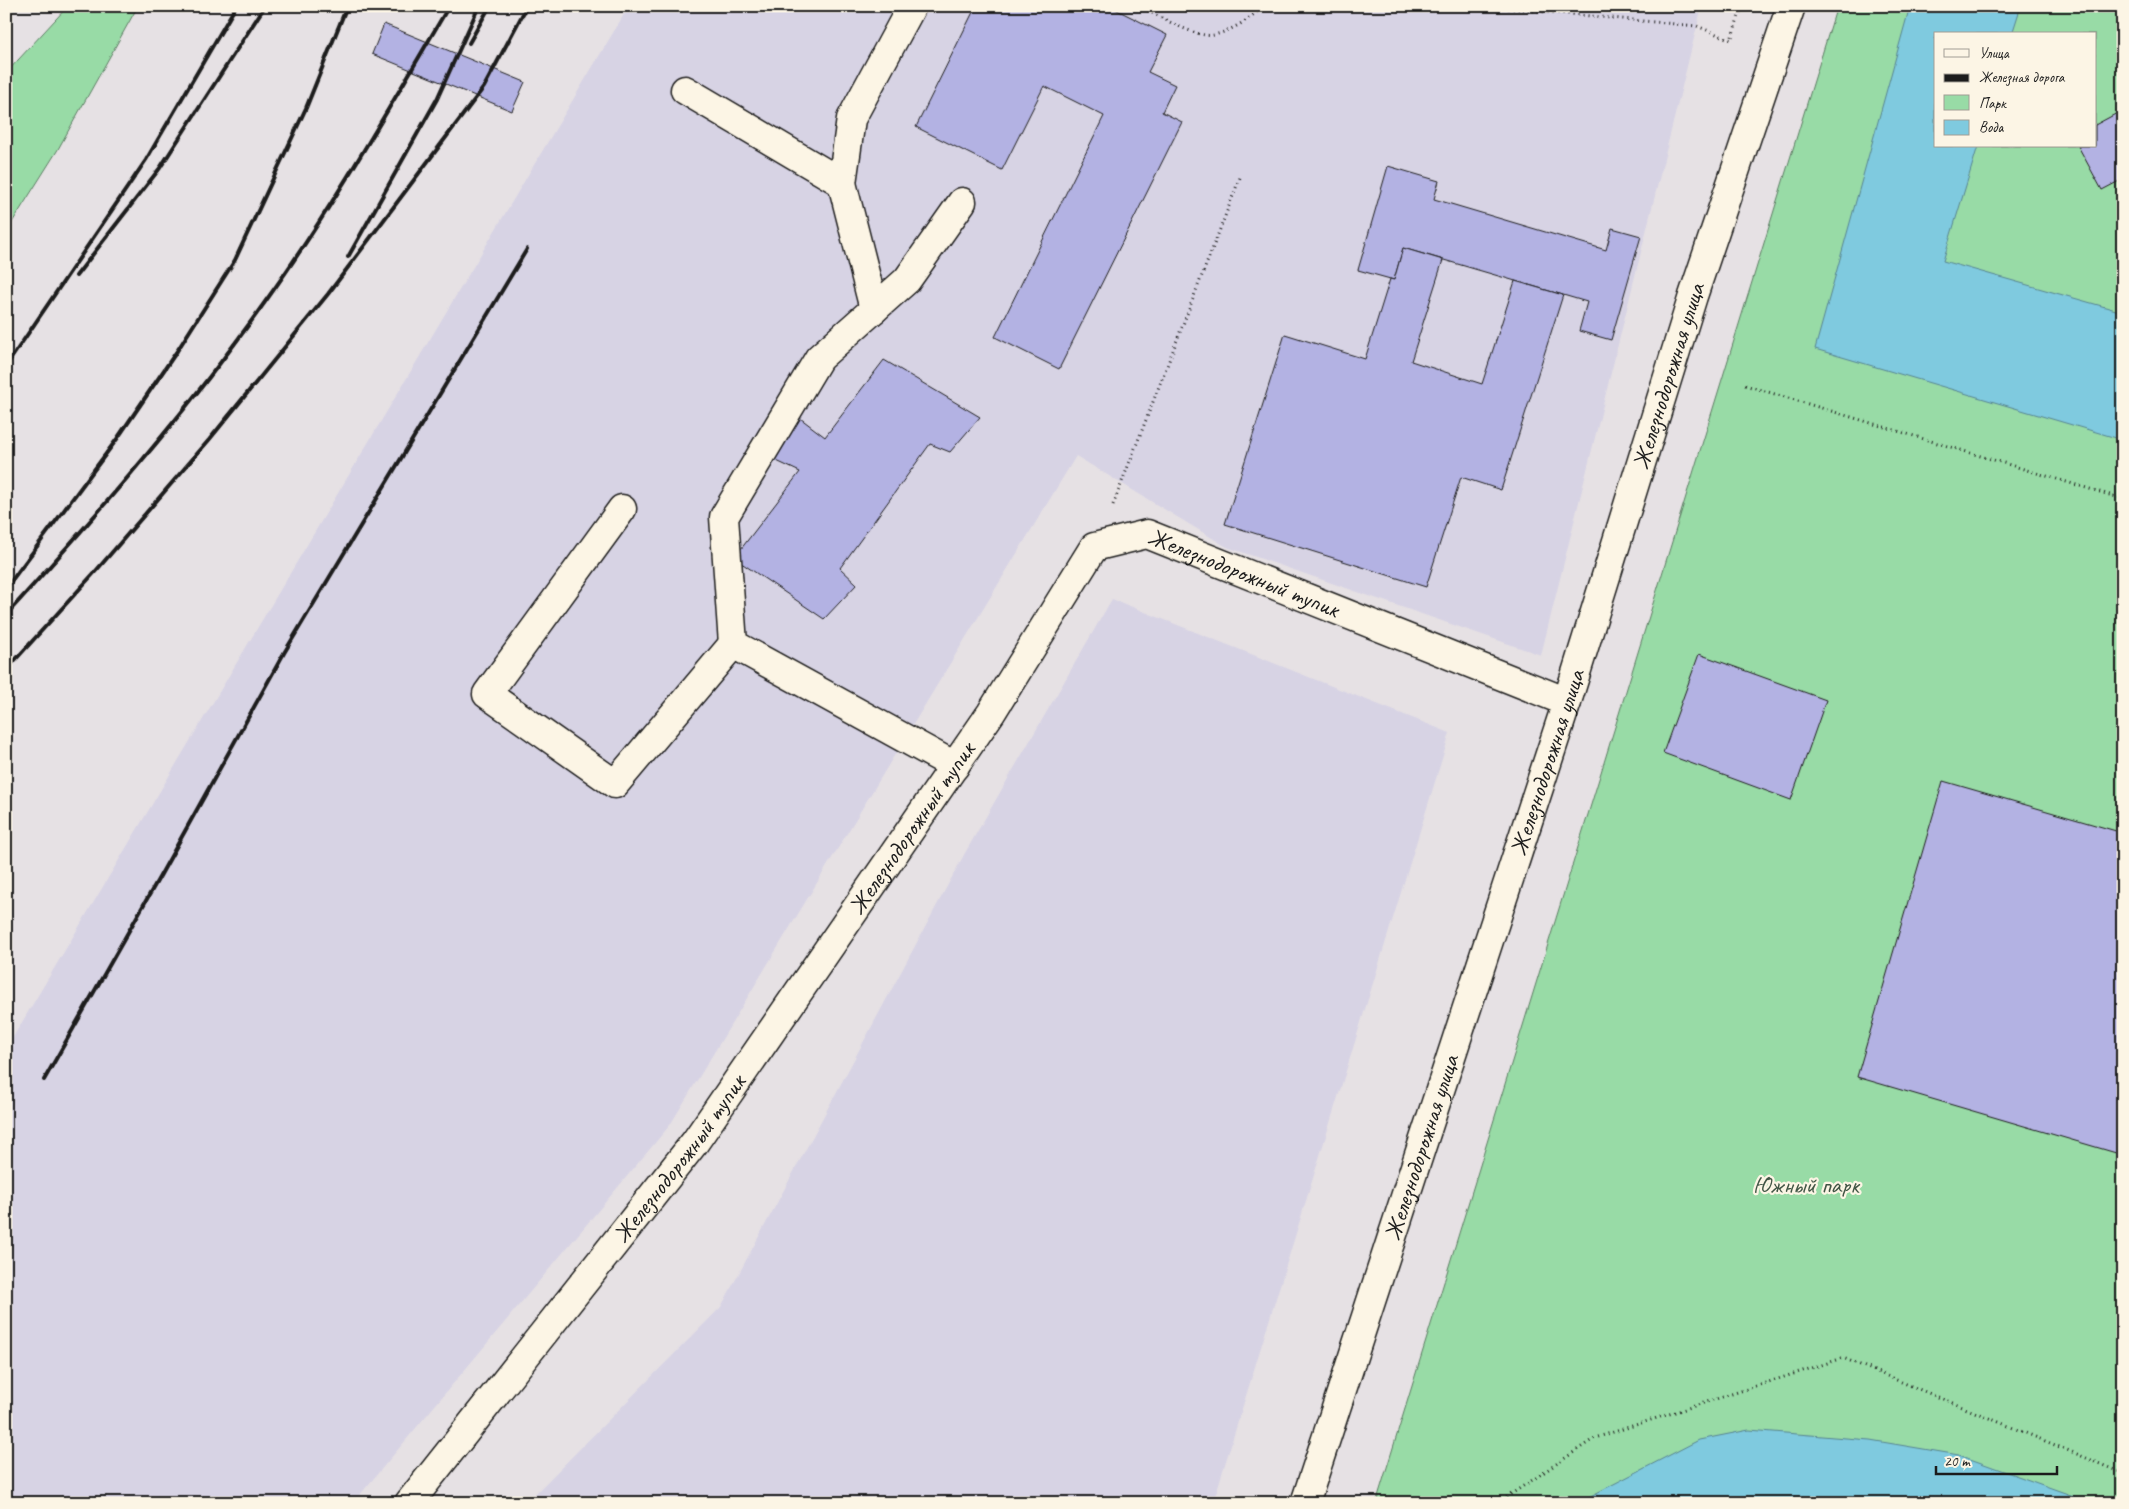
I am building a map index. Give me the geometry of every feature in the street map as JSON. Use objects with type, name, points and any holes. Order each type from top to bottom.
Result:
[{"type":"street","points":[[874,309],[842,183],[851,119],[912,6]]},
{"type":"street","name":"Железнодорожная улица","points":[[1305,1503],[1567,702],[1692,296],[1787,11]]},
{"type":"street","points":[[685,90],[842,183]]},
{"type":"street","points":[[622,509],[487,694],[615,784],[733,644],[724,517],[819,358],[907,280],[962,202]]},
{"type":"street","name":"Железнодорожный тупик","points":[[408,1503],[695,1142],[991,713],[1094,547],[1147,534],[1567,702]]},
{"type":"street","points":[[733,644],[955,766]]},
{"type":"path","points":[[1139,6],[1180,28],[1212,36],[1244,23],[1264,6]]},
{"type":"path","points":[[1483,6],[1697,26],[1731,40],[1742,6]]},
{"type":"path","points":[[1094,547],[1120,489],[1241,175]]},
{"type":"path","points":[[1745,385],[2123,500]]},
{"type":"path","points":[[1498,1503],[1595,1438],[1843,1358],[2123,1473]]},
{"type":"shaded area","points":[[629,6],[1702,6],[1541,655],[1227,547],[1076,456],[670,1125],[353,1503],[6,1503],[6,1049]]},
{"type":"shaded area","points":[[1112,599],[1450,733],[1213,1503],[526,1503],[721,1307],[965,853]]},
{"type":"green space","points":[[68,6],[138,6],[57,151],[6,232],[6,73]]},
{"type":"green space","name":"Южный парк","points":[[1837,6],[2123,6],[2123,1503],[1376,1503]]},
{"type":"water","points":[[1910,6],[2021,6],[2013,32],[1934,32],[1934,148],[1977,148],[1943,261],[2123,312],[2123,440],[1815,349]]},
{"type":"water","points":[[1749,1430],[1870,1440],[1959,1455],[2093,1503],[1577,1503],[1699,1440]]},
{"type":"building","points":[[976,6],[1109,6],[1167,35],[1148,72],[1175,85],[1162,112],[1182,122],[1059,369],[995,337],[1104,116],[1044,86],[1002,170],[916,127]]},
{"type":"building","points":[[384,24],[525,82],[512,111],[372,54]]},
{"type":"building","points":[[2123,110],[2123,179],[2102,190],[2079,148],[2096,148],[2096,124]]},
{"type":"building","points":[[1388,166],[1439,181],[1434,199],[1606,250],[1612,228],[1641,236],[1611,340],[1579,331],[1587,302],[1403,248],[1394,280],[1358,270]]},
{"type":"building","points":[[1403,248],[1443,260],[1411,361],[1482,384],[1515,281],[1563,295],[1501,490],[1461,477],[1426,587],[1225,524],[1285,334],[1365,359],[1390,279],[1394,280]]},
{"type":"building","points":[[884,360],[980,417],[950,452],[930,444],[840,568],[857,584],[824,619],[734,558],[800,472],[766,456],[800,418],[825,437]]},
{"type":"building","points":[[1699,654],[1826,700],[1791,800],[1663,753]]},
{"type":"building","points":[[1943,781],[2123,833],[2123,1155],[1857,1077]]},
{"type":"railway","points":[[6,366],[146,160],[236,6]]},
{"type":"railway","points":[[76,276],[160,168],[265,6]]},
{"type":"railway","points":[[6,588],[117,439],[177,351],[235,260],[306,108],[347,6]]},
{"type":"railway","points":[[6,615],[173,423],[265,302],[338,193],[449,6]]},
{"type":"railway","points":[[348,257],[437,99],[479,6]]},
{"type":"railway","points":[[469,43],[490,6]]},
{"type":"railway","points":[[6,670],[95,572],[209,440],[328,294],[484,87],[527,6]]},
{"type":"railway","points":[[44,1080],[284,653],[527,249]]}]
